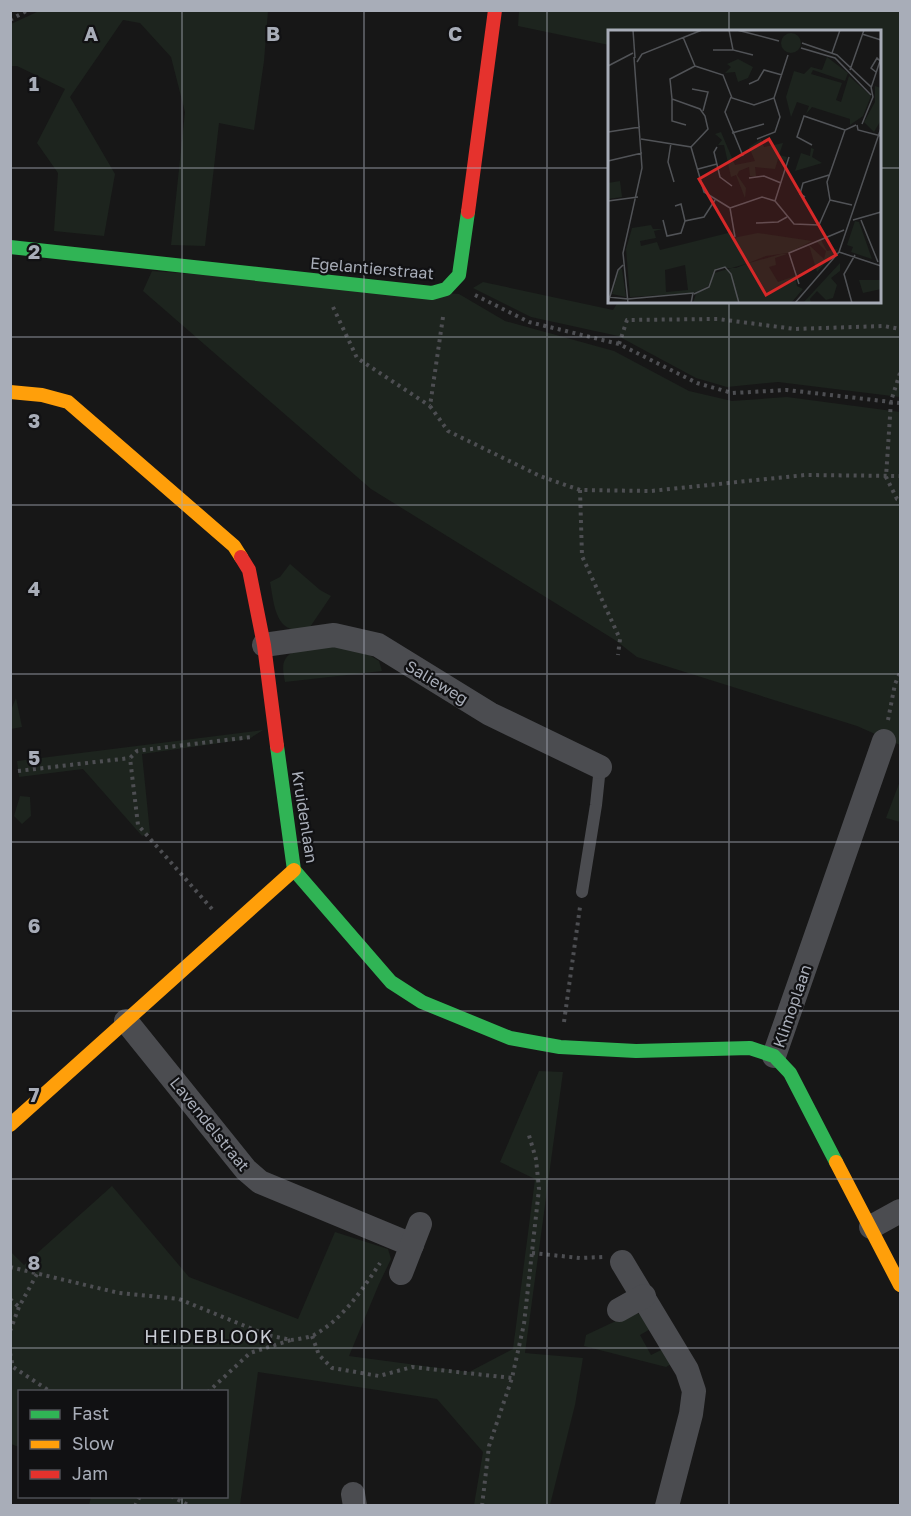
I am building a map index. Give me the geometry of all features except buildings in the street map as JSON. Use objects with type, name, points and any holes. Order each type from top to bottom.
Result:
[{"type":"street","name":"Egelantierstraat","points":[[10,247],[432,293],[446,289],[459,275],[495,10]]},
{"type":"street","name":"Kruidenlaan","points":[[10,392],[42,395],[68,402],[234,546],[249,570],[264,645],[294,870],[391,982],[422,1002],[510,1038],[560,1047],[636,1051],[750,1048],[774,1056]]},
{"type":"street","name":"Salieweg","points":[[264,645],[334,635],[378,645],[490,714],[600,767]]},
{"type":"street","name":"Klimoplaan","points":[[884,741],[774,1056],[790,1072],[900,1285]]},
{"type":"street","points":[[10,1125],[294,870]]},
{"type":"street","name":"Lavendelstraat","points":[[126,1021],[246,1170],[260,1182],[416,1234],[401,1273]]},
{"type":"street","points":[[871,1227],[900,1211]]},
{"type":"street","points":[[622,1262],[687,1370],[694,1391],[691,1414],[667,1506]]},
{"type":"street","points":[[619,1310],[644,1296]]},
{"type":"lane","points":[[582,892],[600,767]]},
{"type":"path","points":[[10,20],[26,11]]},
{"type":"path","points":[[474,294],[529,322],[620,344],[697,383],[732,393],[787,390],[900,403]]},
{"type":"path","points":[[328,297],[357,358],[430,405],[448,431],[540,476],[580,490],[651,491],[805,475],[900,476]]},
{"type":"path","points":[[430,405],[445,307]]},
{"type":"path","points":[[620,344],[627,320],[718,319],[795,329],[884,326],[900,329]]},
{"type":"path","points":[[900,373],[891,401],[886,477],[897,499],[900,500]]},
{"type":"path","points":[[580,490],[582,556],[620,639],[618,655]]},
{"type":"path","points":[[884,741],[895,684],[900,673]]},
{"type":"path","points":[[18,771],[130,758],[137,751],[260,736]]},
{"type":"path","points":[[130,758],[138,825],[228,927]]},
{"type":"path","points":[[563,1029],[582,892]]},
{"type":"path","points":[[482,1506],[489,1446],[512,1378],[524,1323],[539,1189],[536,1159],[528,1132]]},
{"type":"path","points":[[532,1252],[580,1258]]},
{"type":"path","points":[[10,1267],[119,1293],[179,1299],[267,1335],[291,1340]]},
{"type":"path","points":[[10,1331],[19,1307],[37,1274]]},
{"type":"path","points":[[210,1390],[250,1353],[312,1336],[341,1314],[368,1281]]},
{"type":"path","points":[[10,1299],[19,1307]]},
{"type":"path","points":[[312,1336],[319,1355],[332,1368],[379,1376],[412,1367],[512,1378]]},
{"type":"path","points":[[10,1353],[13,1367],[48,1390]]},
{"type":"path","points":[[173,1498],[190,1506]]},
{"type":"shaded area","points":[[39,11],[268,11],[264,61],[254,130],[219,123],[205,246],[171,245],[185,112],[171,57],[140,23],[123,20],[70,97],[115,174],[104,236],[54,231],[58,173],[37,143],[65,89],[17,66],[11,66],[11,24]]},
{"type":"shaded area","points":[[519,11],[900,11],[900,397],[778,382],[727,387],[696,378],[618,336],[531,317],[473,288],[483,282],[613,310],[617,303],[881,303],[881,30],[608,30],[608,45],[518,26]]},
{"type":"shaded area","points":[[152,271],[459,294],[505,321],[614,351],[689,391],[732,401],[787,397],[900,412],[900,745],[857,726],[637,657],[615,640],[371,489],[143,291]]},
{"type":"shaded area","points":[[290,564],[320,590],[331,596],[310,627],[291,629],[285,626],[275,609],[270,582],[280,577]]},
{"type":"shaded area","points":[[329,646],[358,648],[379,661],[382,671],[285,682],[283,664],[287,657],[297,650]]},
{"type":"shaded area","points":[[16,698],[22,727],[11,729],[11,710]]},
{"type":"shaded area","points":[[263,730],[249,739],[142,754],[150,833],[142,836],[83,769],[19,777],[17,761]]},
{"type":"shaded area","points":[[900,781],[900,822],[886,818]]},
{"type":"shaded area","points":[[20,796],[30,797],[31,816],[22,824],[14,816]]},
{"type":"shaded area","points":[[539,1071],[563,1072],[525,1353],[583,1358],[575,1405],[550,1505],[474,1505],[483,1452],[437,1399],[258,1372],[240,1505],[89,1505],[91,1498],[228,1498],[228,1390],[18,1390],[18,1447],[11,1444],[11,1252],[24,1265],[112,1186],[189,1277],[298,1319],[335,1232],[388,1249],[391,1259],[349,1356],[469,1372],[513,1349],[535,1179],[500,1162]]},
{"type":"shaded area","points":[[635,1312],[646,1318],[652,1328],[640,1335],[651,1355],[663,1349],[671,1364],[666,1367],[584,1346],[586,1335]]},
{"type":"traffic: fast","points":[[10,247],[432,293],[446,289],[459,275],[468,212]]},
{"type":"traffic: fast","points":[[277,746],[294,870],[391,982],[422,1002],[510,1038],[560,1047],[636,1051],[750,1048],[774,1056],[790,1073],[836,1162]]},
{"type":"traffic: slow","points":[[10,392],[42,395],[68,402],[234,546],[241,557]]},
{"type":"traffic: slow","points":[[10,1125],[294,870]]},
{"type":"traffic: slow","points":[[836,1162],[900,1285]]},
{"type":"traffic: jam","points":[[468,212],[495,10]]},
{"type":"traffic: jam","points":[[241,557],[249,570],[264,645],[277,746]]},
{"type":"district","name":"HEIDEBLOOK","points":[[209,1337]]}]
